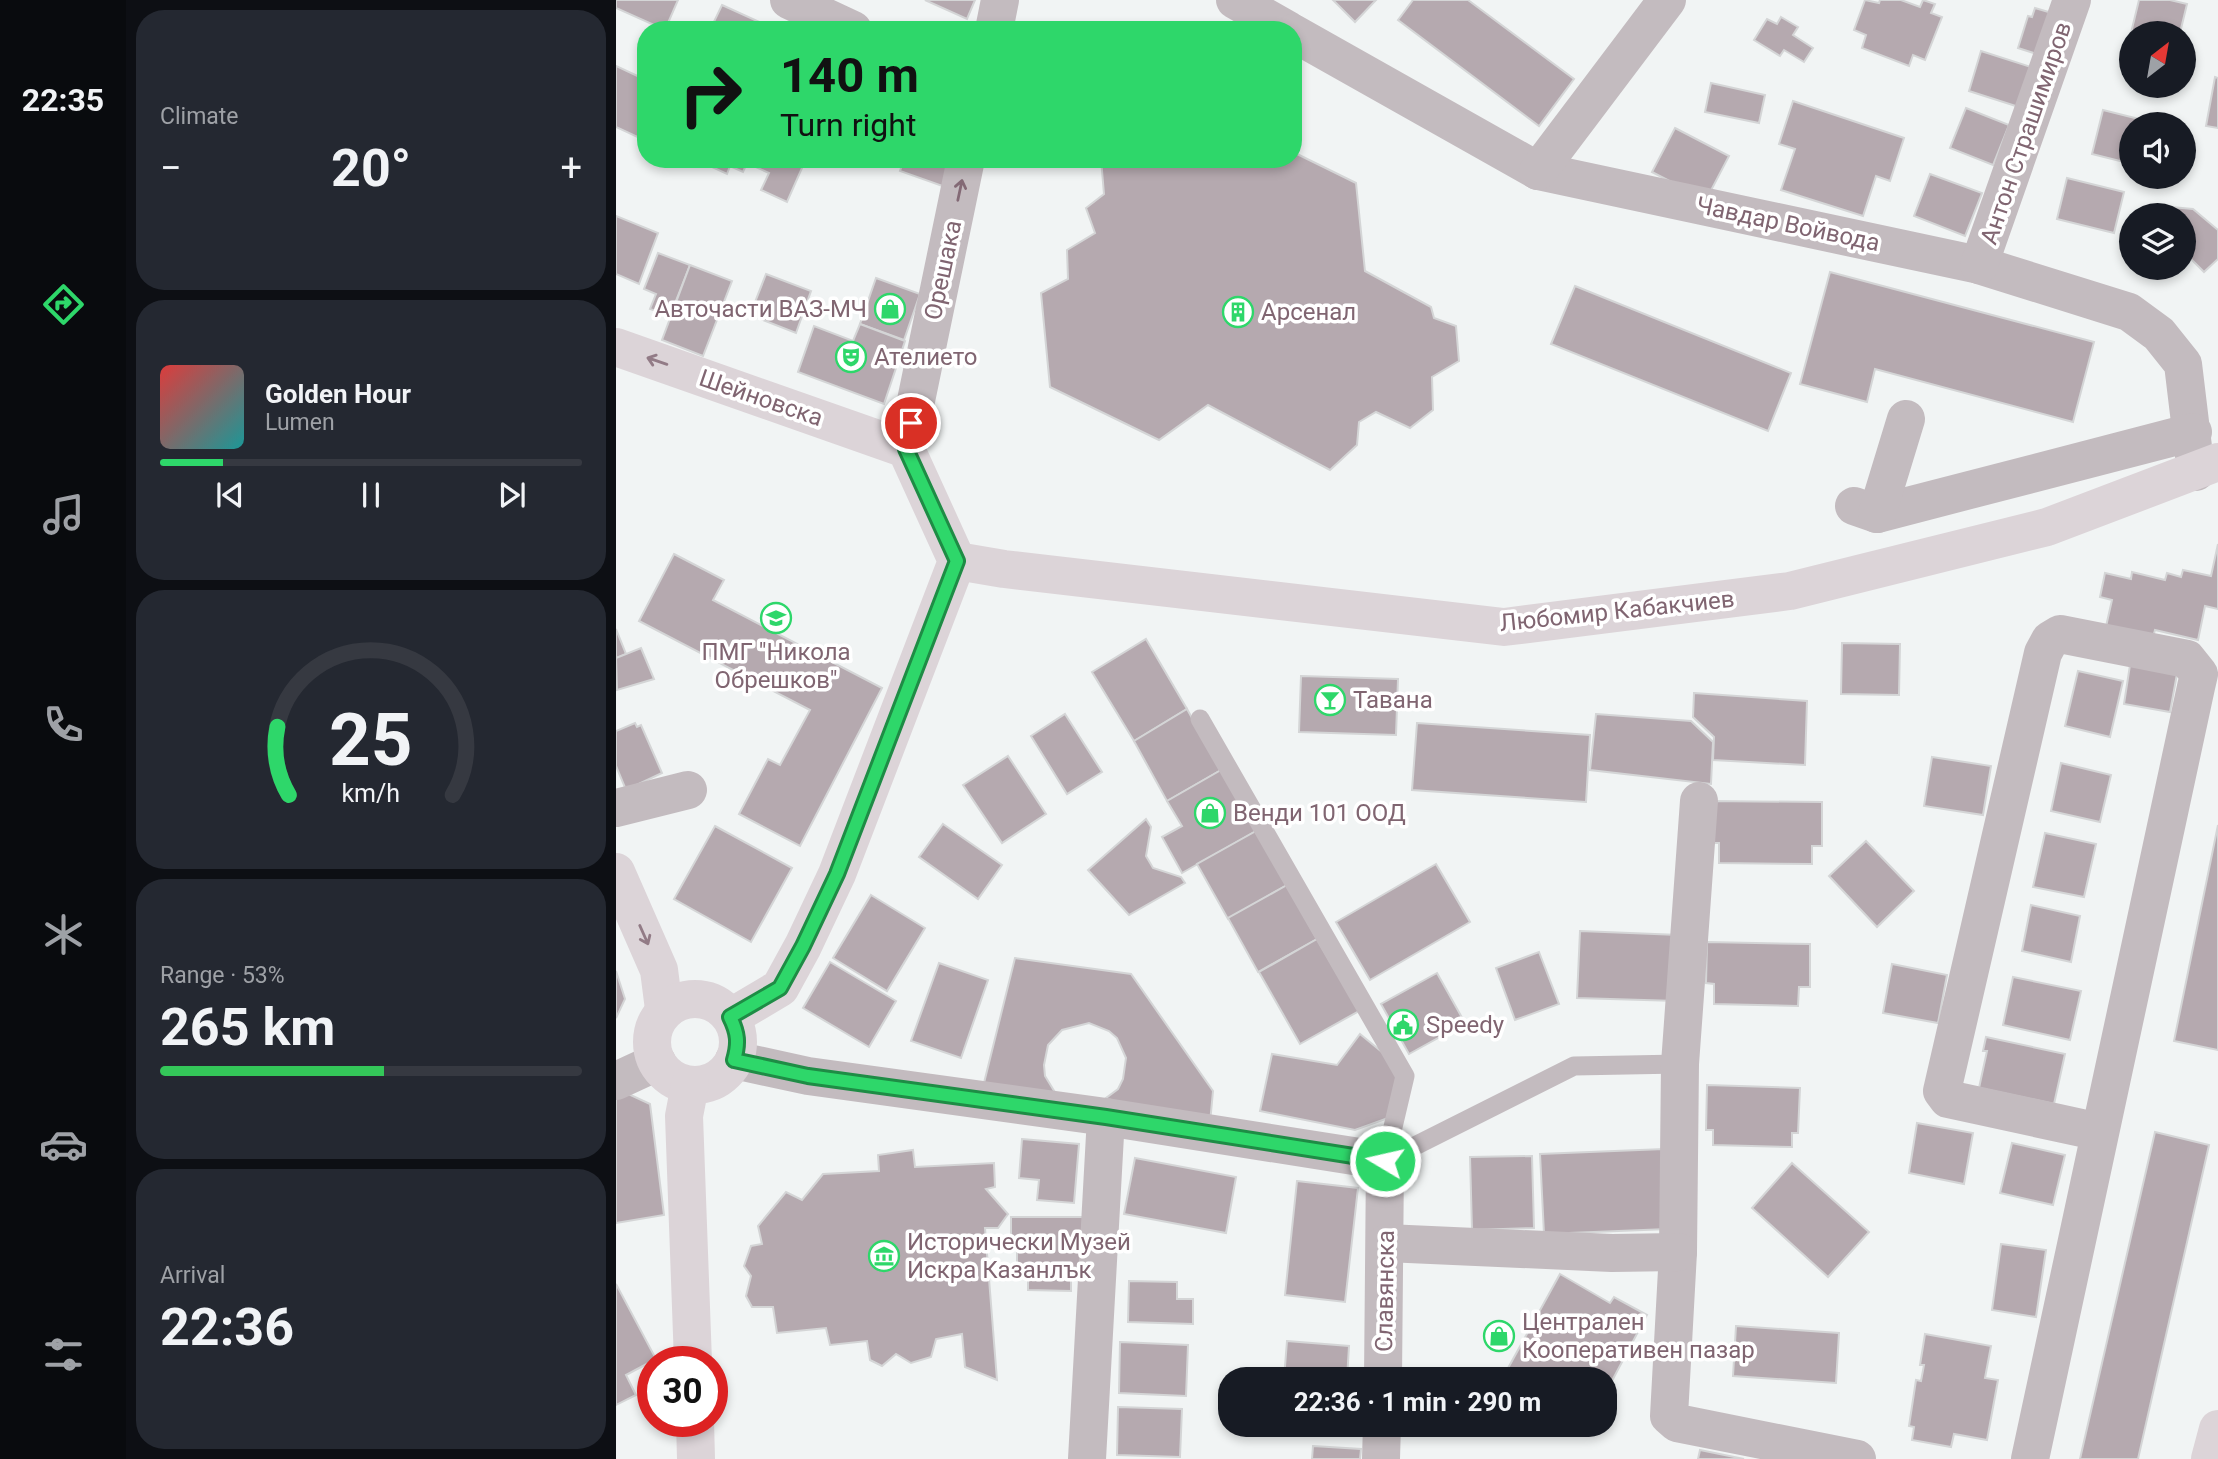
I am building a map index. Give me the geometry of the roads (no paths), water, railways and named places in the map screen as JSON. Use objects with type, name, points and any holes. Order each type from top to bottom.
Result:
[{"type":"main road","name":"Шейновска","points":[[616,346],[906,449]]},
{"type":"main road","points":[[730,1017],[780,988],[803,946],[837,874],[957,561],[906,449]]},
{"type":"main road","name":"Любомир Кабакчиев","points":[[957,561],[1003,569],[1504,627],[1790,590],[2047,527],[2207,467]]},
{"type":"main road","points":[[616,872],[659,970],[664,1009],[652,1035],[657,1062],[676,1081],[690,1085],[716,1080],[727,1072],[738,1046],[737,1031],[720,1006],[706,1000],[691,999],[664,1009]]},
{"type":"main road","points":[[690,1085],[684,1116],[692,1346]]},
{"type":"main road","points":[[2210,1459],[2218,1429]]},
{"type":"main road","points":[[695,1437],[696,1459]]},
{"type":"street","points":[[789,0],[834,21]]},
{"type":"street","points":[[996,21],[1000,0]]},
{"type":"street","name":"Чавдар Войвода","points":[[1235,0],[1274,21]]},
{"type":"street","name":"Чавдар Войвода","points":[[1267,0],[1284,21]]},
{"type":"street","points":[[1538,171],[1667,0]]},
{"type":"street","name":"Антон Страшимиров","points":[[1979,265],[2072,0]]},
{"type":"street","name":"Чавдар Войвода","points":[[1302,37],[1538,171],[1979,265],[2129,312],[2160,334],[2183,364],[2193,432],[2207,467]]},
{"type":"street","name":"Орешака","points":[[906,449],[964,168]]},
{"type":"street","points":[[1906,419],[1865,510],[2193,432]]},
{"type":"street","points":[[2030,1459],[2101,1132],[2199,674],[2187,659],[2060,634],[2050,640],[2043,653],[1942,1091],[1948,1099],[2101,1132]]},
{"type":"street","points":[[616,808],[688,790]]},
{"type":"street","points":[[1699,801],[1680,1064],[1678,1252],[1669,1416],[1677,1423],[1857,1459]]},
{"type":"street","points":[[734,1060],[808,1076],[1106,1117],[1385,1161]]},
{"type":"street","points":[[616,1081],[657,1062]]},
{"type":"street","points":[[1087,1459],[1106,1117]]},
{"type":"street","name":"Славянска","points":[[1383,1367],[1385,1161]]},
{"type":"street","points":[[1386,1243],[1612,1253],[1678,1252]]},
{"type":"street","points":[[1381,1459],[1382,1437]]},
{"type":"lane","points":[[1200,719],[1405,1076],[1385,1161]]},
{"type":"lane","points":[[1385,1161],[1574,1066],[1680,1064]]},
{"type":"place","name":"Авточасти ВАЗ-МЧ","points":[[890,309]]},
{"type":"place","name":"Арсенал","points":[[1238,312]]},
{"type":"place","name":"Ателието","points":[[851,357]]},
{"type":"place","name":"ПМГ \"Никола Обрешков\"","points":[[776,618]]},
{"type":"place","name":"Тавана","points":[[1330,700]]},
{"type":"place","name":"Венди 101 ООД","points":[[1210,813]]},
{"type":"place","name":"Speedy","points":[[1403,1025]]},
{"type":"place","name":"Исторически Музей Искра Казанлък","points":[[884,1256]]},
{"type":"place","name":"Централен Кооперативен пазар","points":[[1499,1336]]}]
